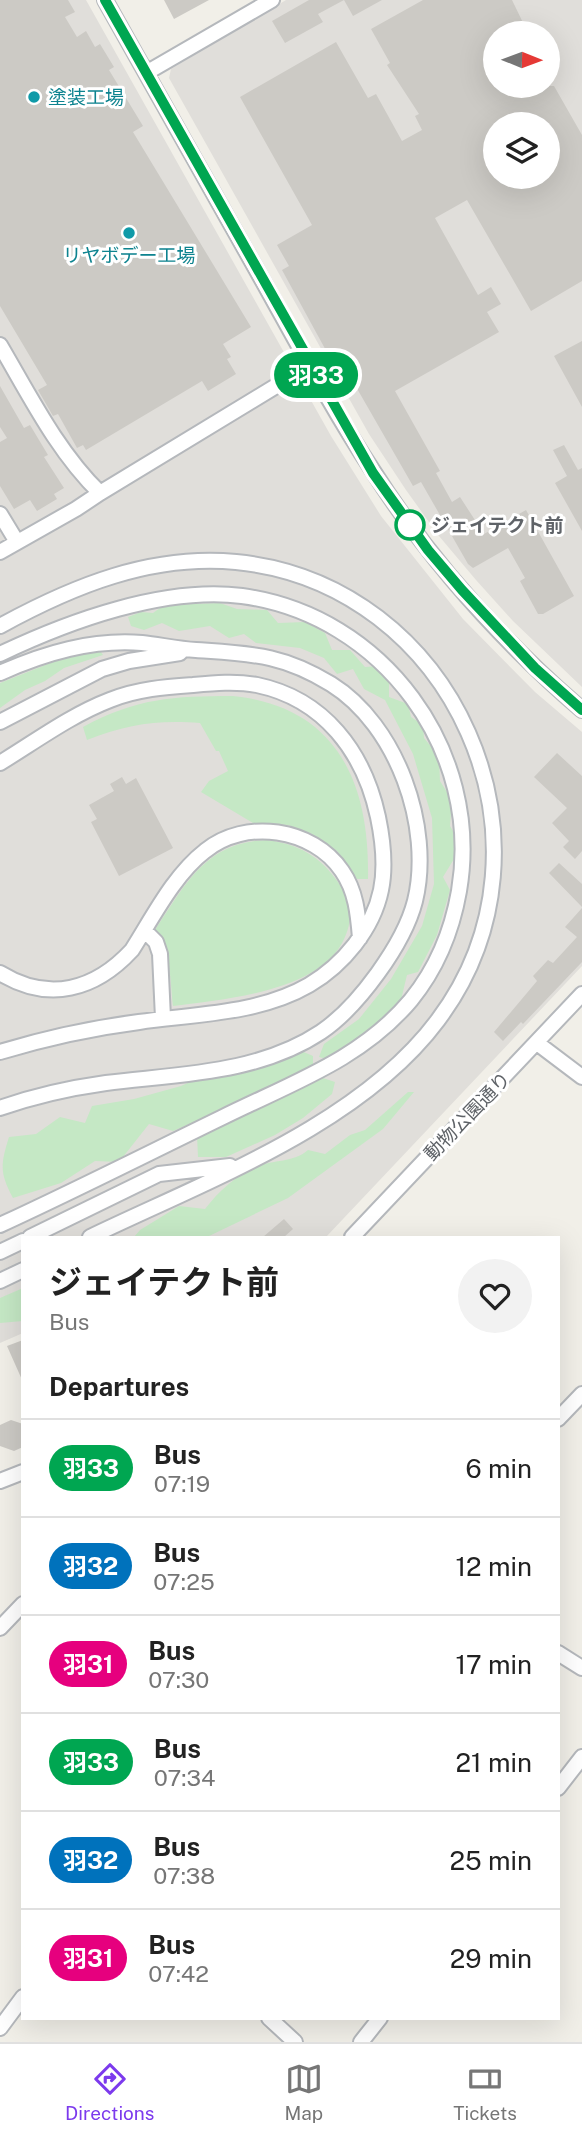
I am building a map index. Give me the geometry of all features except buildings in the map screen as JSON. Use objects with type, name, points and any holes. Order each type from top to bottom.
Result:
[{"type":"street","points":[[106,0],[373,473],[428,550],[492,624],[535,668],[582,710]]},
{"type":"street","points":[[146,73],[272,0]]},
{"type":"street","points":[[0,345],[48,426],[80,473],[100,493]]},
{"type":"street","points":[[0,552],[76,509],[286,380],[309,362]]},
{"type":"street","points":[[0,514],[17,542]]},
{"type":"street","points":[[0,626],[98,580],[154,565],[216,561],[281,570],[335,590],[384,621],[414,649],[453,700],[471,736],[483,769],[493,816],[494,856],[484,925],[458,989],[439,1020],[417,1044],[366,1092],[310,1128],[92,1236]]},
{"type":"street","points":[[0,644],[155,599],[178,596],[241,596],[275,602],[302,612],[354,639],[392,672],[411,694],[439,740],[449,765],[462,822],[463,849],[456,907],[433,968],[414,997],[393,1021],[370,1041],[313,1074],[0,1225]]},
{"type":"street","points":[[0,654],[41,634]]},
{"type":"street","points":[[0,673],[53,653],[93,644],[141,643],[195,650],[230,651],[288,662],[334,686],[369,717],[388,743],[402,774],[412,807],[419,864],[415,901],[390,957],[341,1014],[322,1031],[280,1052],[221,1070],[70,1089],[0,1108]]},
{"type":"street","points":[[0,722],[103,669],[195,650]]},
{"type":"street","points":[[0,763],[98,705],[145,690],[232,683],[255,685],[288,696],[320,715],[355,754],[374,796],[382,843],[383,877],[376,908],[360,938],[321,977],[281,998],[241,1007],[96,1028],[0,1052]]},
{"type":"street","points":[[0,973],[37,988],[76,987],[93,982],[121,962],[145,931],[179,878],[205,850],[235,835],[261,831],[302,839],[321,849],[332,859],[351,888],[357,907],[360,938]]},
{"type":"street","points":[[145,931],[159,949],[163,1018]]},
{"type":"street","name":"動物公園通り","points":[[353,1236],[582,994]]},
{"type":"street","points":[[537,1043],[582,1077]]},
{"type":"street","points":[[32,1236],[159,1174],[242,1164]]},
{"type":"street","points":[[0,1252],[21,1242]]},
{"type":"street","points":[[0,1281],[21,1271]]},
{"type":"street","points":[[560,1417],[582,1394]]},
{"type":"street","points":[[0,1481],[21,1473]]},
{"type":"street","points":[[0,1628],[21,1606]]},
{"type":"street","points":[[560,1654],[582,1668]]},
{"type":"street","points":[[560,1785],[582,1757]]},
{"type":"street","points":[[0,2028],[21,2000]]},
{"type":"street","points":[[271,2020],[295,2042]]},
{"type":"street","points":[[361,2042],[378,2020]]},
{"type":"shaded area","points":[[0,0],[86,0],[331,436],[381,516],[463,619],[535,692],[582,732],[582,966],[327,1236],[21,1236],[21,1334],[0,1343]]},
{"type":"shaded area","points":[[286,0],[582,0],[582,687],[513,621],[476,580],[439,536],[406,490],[369,434],[169,78],[171,69]]},
{"type":"green space","points":[[220,603],[237,609],[267,610],[278,623],[305,622],[325,633],[332,650],[350,650],[365,667],[379,666],[389,676],[389,697],[408,704],[411,717],[423,725],[424,738],[439,756],[440,781],[452,800],[450,826],[456,836],[457,854],[443,877],[450,890],[437,935],[418,972],[407,975],[401,1000],[371,1036],[331,1060],[319,1057],[324,1044],[359,1019],[391,979],[422,926],[434,884],[432,818],[413,754],[385,700],[364,689],[353,669],[337,674],[324,658],[300,648],[256,643],[244,634],[229,638],[210,626],[179,631],[162,623],[144,630],[131,626],[128,617],[141,612],[153,613],[164,605]]},
{"type":"green space","points":[[99,649],[103,655],[64,668],[0,708],[0,683],[63,658]]},
{"type":"green space","points":[[233,696],[269,703],[299,716],[322,734],[341,756],[354,782],[363,812],[368,879],[357,879],[337,851],[312,834],[288,825],[253,823],[201,792],[209,781],[228,771],[219,751],[216,751],[200,723],[143,724],[87,740],[83,727],[138,704],[173,698]]},
{"type":"green space","points":[[267,840],[298,848],[316,858],[331,873],[342,889],[350,909],[350,922],[345,937],[333,955],[316,970],[294,981],[244,996],[173,1006],[167,958],[153,933],[186,884],[211,858],[245,843]]},
{"type":"green space","points":[[299,1050],[313,1056],[313,1066],[307,1074],[310,1079],[323,1078],[335,1082],[332,1094],[303,1118],[275,1135],[226,1157],[198,1157],[197,1136],[222,1110],[173,1131],[149,1124],[119,1162],[95,1161],[61,1183],[13,1198],[3,1169],[9,1137],[36,1134],[60,1117],[85,1123],[92,1106],[134,1099],[181,1086],[229,1064]]},
{"type":"green space","points":[[408,1092],[414,1092],[383,1129],[288,1198],[209,1236],[135,1236],[179,1206],[205,1209],[228,1185],[256,1167],[290,1159],[308,1150],[325,1154],[350,1135],[365,1130]]},
{"type":"green space","points":[[21,1289],[21,1321],[0,1323],[0,1298]]},
{"type":"bus line","name":"羽33","points":[[105,0],[373,473],[447,573],[535,668],[582,710]]},
{"type":"place","name":"塗装工場","points":[[34,97]]},
{"type":"place","name":"リヤボデー工場","points":[[129,233]]},
{"type":"place","name":"ジェイテクト前","points":[[410,525]]}]
